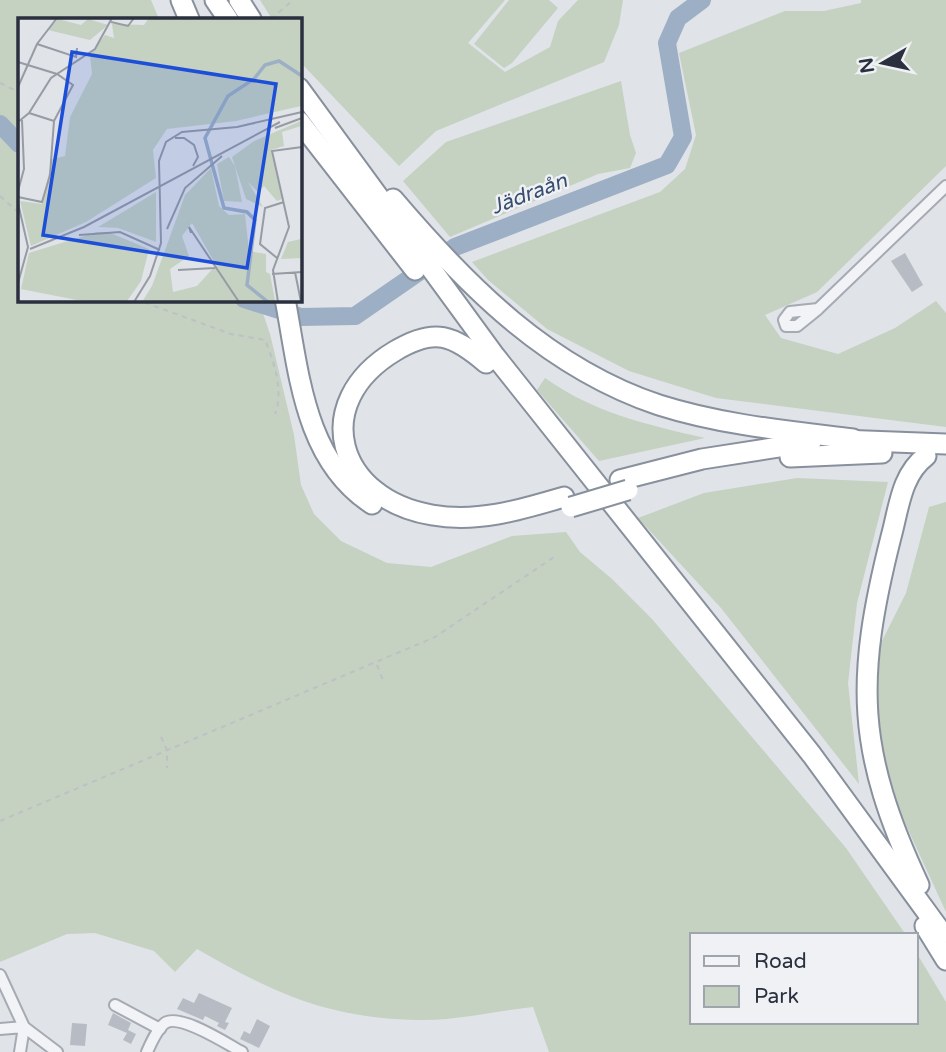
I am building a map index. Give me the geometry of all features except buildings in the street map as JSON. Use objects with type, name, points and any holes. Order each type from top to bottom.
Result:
[{"type":"highway","points":[[181,0],[189,18]]},
{"type":"highway","points":[[215,0],[227,18]]},
{"type":"highway","points":[[239,0],[250,18]]},
{"type":"highway","points":[[303,93],[411,243],[486,363],[804,760],[873,851],[946,960]]},
{"type":"highway","points":[[301,123],[411,243],[469,282],[510,320],[558,356],[627,393],[661,405],[734,423],[853,439],[946,444]]},
{"type":"highway","points":[[443,296],[812,755],[944,937]]},
{"type":"highway","points":[[285,301],[309,414],[328,460],[348,485],[380,510],[401,520],[453,530],[503,526],[568,502],[751,450],[796,443],[853,439]]},
{"type":"highway","points":[[486,363],[467,347],[440,336],[404,345],[372,367],[351,393],[342,422],[345,450],[351,465],[370,488],[385,499],[430,515],[490,516],[568,502]]},
{"type":"highway","points":[[624,485],[805,455],[893,452],[946,458]]},
{"type":"highway","points":[[926,456],[911,469],[902,491],[873,616],[866,670],[866,696],[870,749],[879,784],[906,857],[944,937]]},
{"type":"street","points":[[818,309],[946,186]]},
{"type":"street","points":[[0,975],[24,1027],[57,1052]]},
{"type":"street","points":[[115,1004],[160,1029]]},
{"type":"street","points":[[147,1052],[160,1029],[169,1021],[179,1021],[242,1052]]},
{"type":"street","points":[[0,1029],[24,1027]]},
{"type":"street","points":[[20,1052],[24,1027]]},
{"type":"path","points":[[272,18],[293,0]]},
{"type":"path","points":[[0,83],[18,92]]},
{"type":"path","points":[[0,196],[18,212]]},
{"type":"path","points":[[140,301],[212,328],[265,340],[278,386],[279,403],[275,414]]},
{"type":"path","points":[[0,821],[377,664],[457,625],[554,557]]},
{"type":"path","points":[[377,664],[384,683]]},
{"type":"path","points":[[161,737],[167,750],[167,768]]},
{"type":"green space","points":[[0,0],[151,0],[159,18],[18,18],[18,301],[259,301],[270,334],[294,435],[301,485],[314,514],[341,541],[387,563],[431,567],[512,536],[566,532],[580,552],[652,619],[846,848],[905,933],[690,933],[690,1024],[918,1024],[918,955],[946,1002],[946,1052],[549,1052],[533,1007],[431,1020],[355,1014],[328,1008],[276,990],[197,949],[175,972],[154,951],[95,933],[67,934],[0,962]]},
{"type":"green space","points":[[260,0],[505,0],[468,43],[505,72],[550,47],[558,21],[578,0],[623,0],[619,25],[604,62],[436,131],[399,166],[301,62],[301,18],[271,18]]},
{"type":"green space","points":[[509,0],[549,0],[558,8],[512,63],[504,68],[474,44]]},
{"type":"green space","points":[[861,0],[946,0],[946,166],[817,292],[765,315],[781,338],[838,354],[895,328],[936,301],[946,313],[946,427],[716,398],[629,371],[547,329],[488,280],[472,262],[660,192],[685,169],[696,135],[679,53],[785,11],[824,11],[861,3]]},
{"type":"green space","points":[[621,81],[630,135],[636,153],[630,168],[598,174],[450,237],[403,181],[446,142]]},
{"type":"green space","points":[[545,378],[602,409],[642,423],[705,438],[599,461],[537,390]]},
{"type":"green space","points":[[797,478],[888,482],[857,603],[848,683],[859,784],[721,608],[638,518],[704,493]]},
{"type":"green space","points":[[946,502],[946,912],[888,786],[875,728],[878,649],[906,593],[929,507]]},
{"type":"waterway","name":"Jädraån","points":[[250,301],[301,317],[355,316],[455,247],[667,165],[683,137],[667,43],[678,18],[702,0]]},
{"type":"waterway","name":"Jädraån","points":[[0,124],[18,143]]}]
